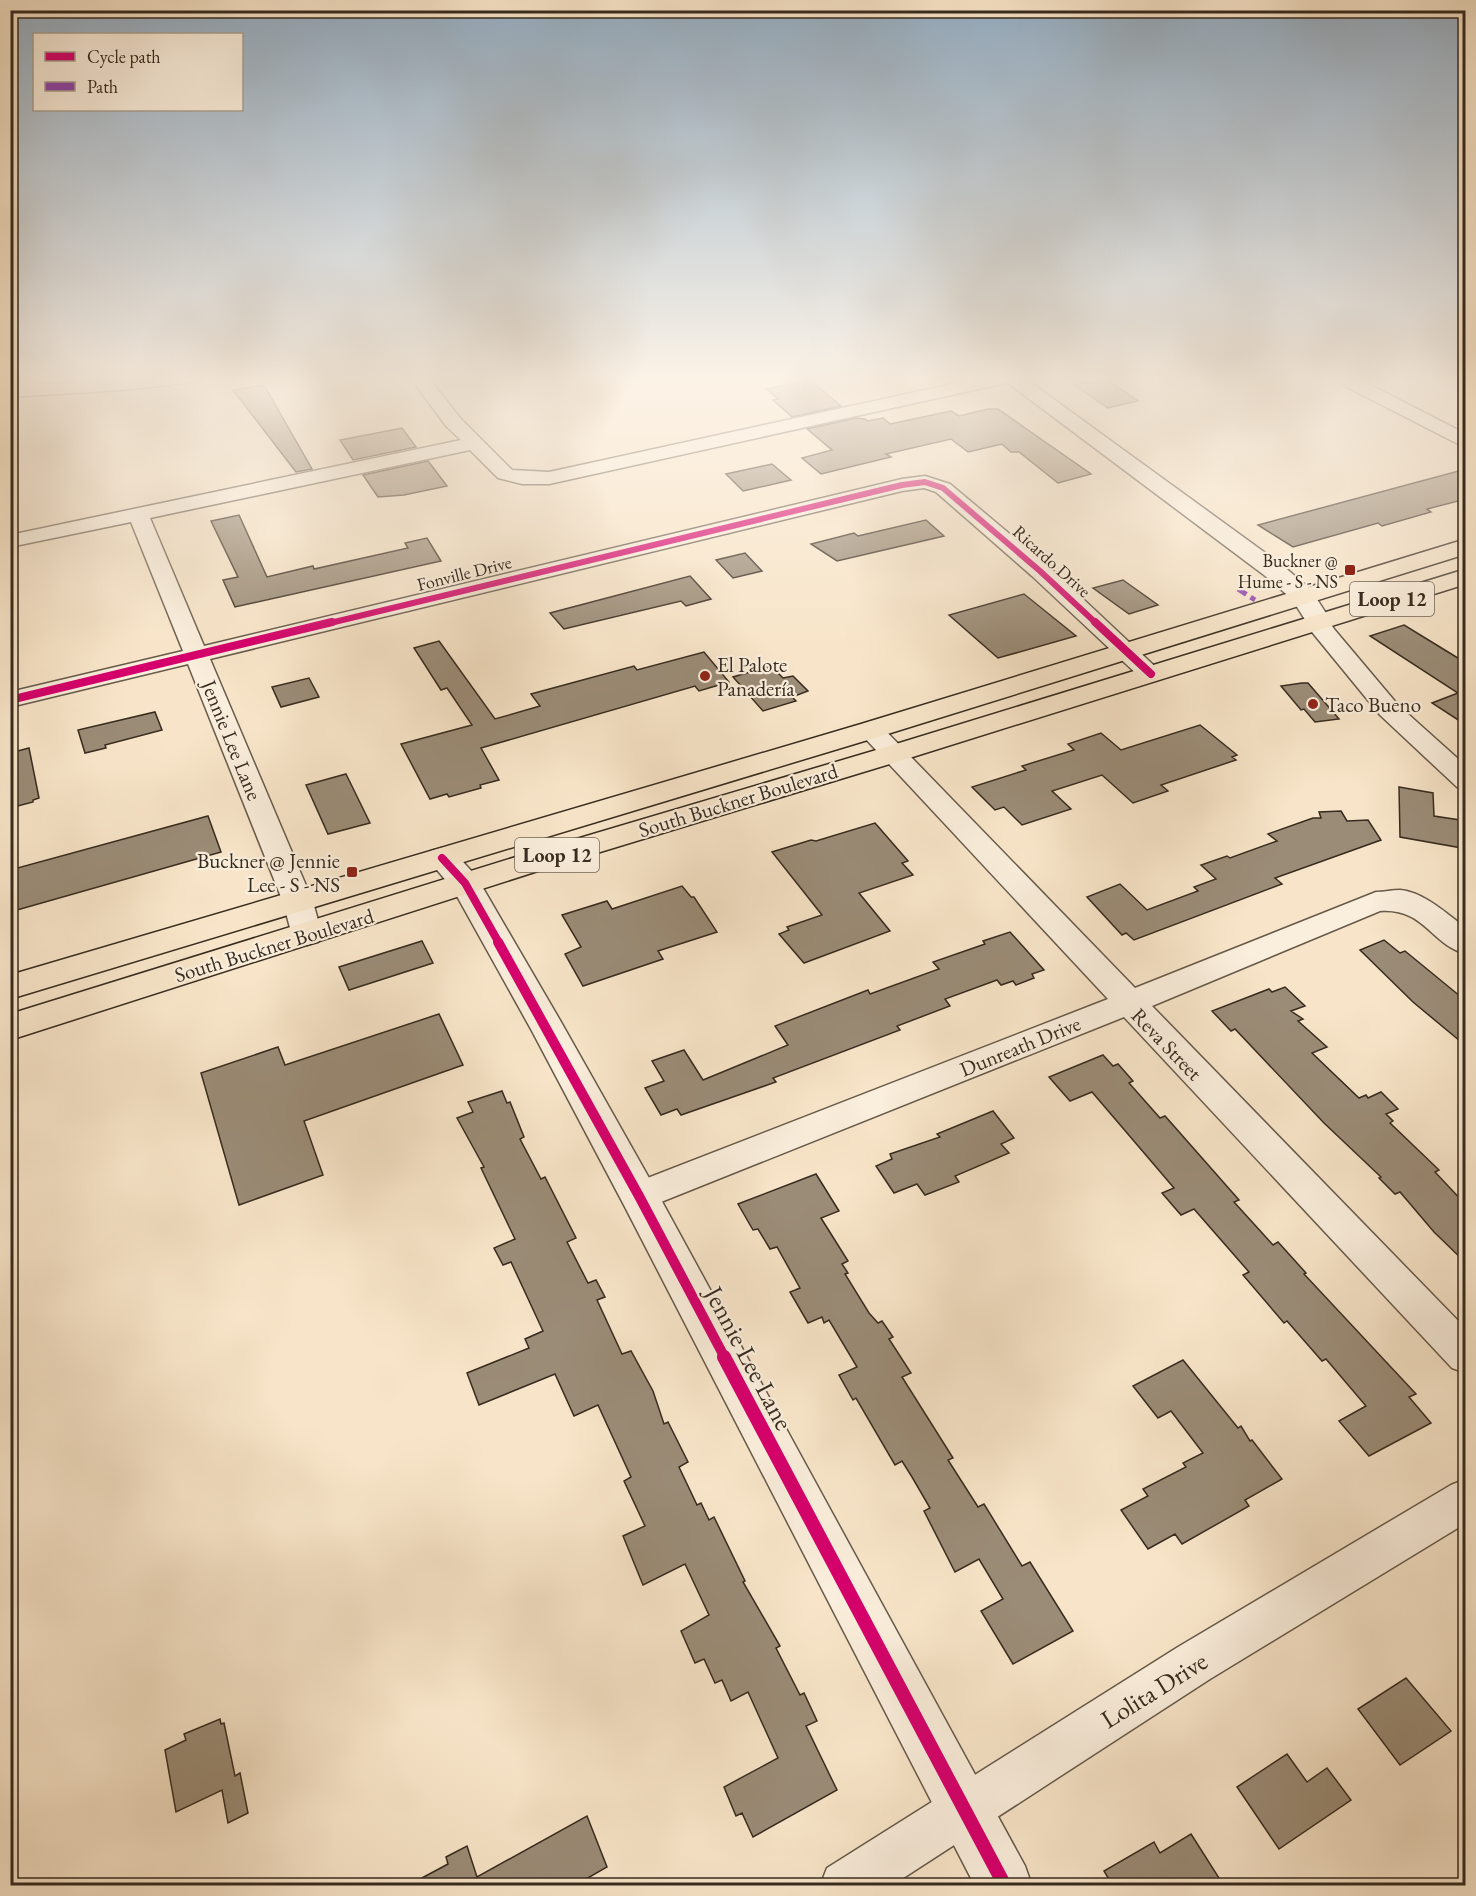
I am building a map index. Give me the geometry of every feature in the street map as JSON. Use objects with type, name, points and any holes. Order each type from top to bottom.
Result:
[{"type":"main road","name":"South Buckner Boulevard","points":[[10,1027],[307,935],[454,871],[871,730],[1466,546]]},
{"type":"main road","name":"South Buckner Boulevard","points":[[10,987],[298,902],[454,871],[893,754],[1466,576]]},
{"type":"street","points":[[10,540],[369,465]]},
{"type":"street","points":[[497,465],[505,474],[522,478],[549,478],[606,465]]},
{"type":"street","points":[[1131,465],[1273,570],[1302,595],[1324,632],[1389,710],[1411,734],[1466,781]]},
{"type":"street","name":"Ricardo Drive","points":[[925,482],[943,488],[1031,564],[1151,674]]},
{"type":"street","name":"Fonville Drive","points":[[10,700],[902,485],[925,482]]},
{"type":"street","name":"Jennie Lee Lane","points":[[138,514],[298,902],[307,935]]},
{"type":"street","name":"Reva Street","points":[[871,730],[1466,1356]]},
{"type":"street","name":"Jennie Lee Lane","points":[[454,871],[639,1196],[1005,1886]]},
{"type":"street","name":"Dunreath Drive","points":[[639,1196],[1128,1003],[1376,902],[1401,900],[1426,912],[1466,944]]},
{"type":"street","name":"Lolita Drive","points":[[845,1886],[1194,1664],[1466,1499]]},
{"type":"building","points":[[291,465],[310,465],[312,469],[296,472]]},
{"type":"building","points":[[407,465],[431,465],[447,486],[404,495],[378,497],[363,475]]},
{"type":"building","points":[[774,465],[791,480],[743,491],[726,474]]},
{"type":"building","points":[[811,465],[856,465],[821,474]]},
{"type":"building","points":[[1036,465],[1079,465],[1091,474],[1058,483]]},
{"type":"building","points":[[1466,469],[1466,499],[1427,509],[1431,512],[1382,526],[1378,523],[1293,547],[1258,525]]},
{"type":"building","points":[[239,515],[267,577],[408,548],[405,543],[427,538],[441,561],[235,607],[223,580],[238,577],[211,521]]},
{"type":"building","points":[[926,520],[944,536],[837,561],[811,544],[854,533],[858,536]]},
{"type":"building","points":[[745,553],[762,571],[733,578],[716,560]]},
{"type":"building","points":[[690,576],[711,599],[686,606],[681,601],[564,629],[550,613]]},
{"type":"building","points":[[1123,580],[1158,605],[1129,614],[1093,588]]},
{"type":"building","points":[[1024,594],[1076,636],[998,658],[949,615]]},
{"type":"building","points":[[1404,625],[1466,663],[1466,725],[1432,703],[1458,693],[1370,636]]},
{"type":"building","points":[[439,641],[495,719],[540,706],[531,694],[634,666],[637,670],[704,652],[729,682],[699,691],[695,686],[481,748],[499,780],[449,797],[447,794],[430,799],[401,744],[472,725],[447,688],[441,690],[414,648]]},
{"type":"building","points":[[771,666],[783,678],[793,676],[808,691],[792,697],[796,701],[763,711],[733,677]]},
{"type":"building","points":[[309,678],[319,697],[281,707],[272,687]]},
{"type":"building","name":"Taco Bueno","points":[[1308,683],[1339,719],[1315,722],[1304,709],[1301,710],[1281,686]]},
{"type":"building","points":[[155,712],[162,730],[105,745],[106,748],[85,753],[78,730]]},
{"type":"building","points":[[1200,725],[1237,755],[1232,757],[1236,760],[1161,785],[1168,791],[1133,803],[1102,775],[1052,791],[1071,809],[1022,825],[1004,807],[995,810],[972,787],[1026,770],[1022,766],[1074,750],[1068,744],[1101,733],[1121,750]]},
{"type":"building","points":[[29,748],[39,798],[33,802],[10,808],[10,753]]},
{"type":"building","points":[[346,774],[370,823],[328,834],[306,785]]},
{"type":"building","points":[[1399,787],[1433,793],[1434,816],[1460,820],[1462,848],[1400,837]]},
{"type":"building","points":[[1341,811],[1347,821],[1368,820],[1381,840],[1275,878],[1282,884],[1134,940],[1126,933],[1122,935],[1087,897],[1120,884],[1147,910],[1198,891],[1194,887],[1216,879],[1201,865],[1227,856],[1230,858],[1277,841],[1268,834],[1313,818],[1321,818],[1319,812]]},
{"type":"building","points":[[208,816],[221,852],[10,912],[10,870]]},
{"type":"building","points":[[875,823],[908,861],[902,863],[913,875],[859,893],[890,931],[804,963],[779,934],[789,930],[787,927],[822,915],[772,852]]},
{"type":"building","points":[[682,886],[691,897],[694,897],[717,932],[658,951],[663,959],[583,986],[565,954],[581,947],[562,915],[607,901],[612,909]]},
{"type":"building","points":[[1010,932],[1044,970],[1032,974],[1034,978],[1016,985],[1013,981],[1001,985],[997,980],[945,999],[950,1006],[897,1026],[900,1030],[773,1078],[776,1082],[681,1115],[677,1109],[661,1115],[645,1088],[664,1081],[652,1061],[684,1050],[703,1080],[788,1045],[775,1026],[868,990],[870,994],[939,969],[933,962],[985,944],[983,941]]},
{"type":"building","points":[[1384,940],[1400,953],[1405,951],[1466,1001],[1466,1046],[1413,1002],[1360,950]]},
{"type":"building","points":[[422,941],[433,963],[349,990],[339,967]]},
{"type":"building","points":[[1285,987],[1305,1006],[1291,1011],[1303,1019],[1298,1021],[1327,1047],[1312,1053],[1359,1098],[1366,1095],[1368,1098],[1381,1092],[1398,1109],[1386,1114],[1393,1121],[1390,1123],[1439,1170],[1435,1172],[1466,1205],[1466,1263],[1434,1232],[1400,1192],[1395,1194],[1235,1029],[1231,1031],[1212,1011],[1269,989],[1272,992]]},
{"type":"building","points":[[439,1014],[463,1065],[304,1121],[323,1175],[239,1205],[201,1073],[278,1047],[285,1065]]},
{"type":"building","points":[[1103,1055],[1113,1066],[1118,1064],[1133,1081],[1129,1083],[1160,1118],[1165,1116],[1239,1200],[1234,1202],[1273,1245],[1278,1242],[1306,1273],[1304,1274],[1416,1394],[1409,1397],[1431,1423],[1369,1456],[1339,1421],[1366,1406],[1326,1359],[1322,1361],[1287,1321],[1284,1323],[1243,1275],[1249,1272],[1194,1209],[1181,1215],[1162,1193],[1174,1188],[1092,1092],[1070,1101],[1049,1077]]},
{"type":"building","points":[[502,1091],[507,1103],[510,1102],[524,1137],[520,1139],[541,1179],[545,1177],[576,1238],[567,1242],[588,1283],[596,1280],[605,1297],[597,1300],[622,1354],[631,1351],[653,1391],[664,1424],[668,1422],[688,1462],[679,1467],[697,1505],[701,1503],[709,1520],[714,1517],[745,1581],[743,1582],[780,1646],[776,1648],[800,1695],[804,1693],[817,1721],[806,1726],[837,1790],[753,1837],[742,1813],[736,1816],[724,1787],[778,1758],[748,1692],[731,1701],[722,1680],[715,1683],[704,1659],[695,1663],[681,1631],[709,1615],[685,1564],[643,1585],[623,1536],[645,1526],[624,1481],[631,1477],[598,1405],[574,1416],[555,1374],[479,1405],[467,1373],[529,1348],[525,1339],[543,1331],[511,1262],[503,1265],[494,1248],[515,1239],[481,1168],[484,1167],[457,1118],[473,1112],[468,1102]]},
{"type":"building","points":[[993,1111],[1014,1138],[1001,1144],[1009,1153],[955,1176],[959,1182],[925,1195],[917,1184],[894,1193],[876,1166],[892,1159],[890,1154],[940,1137],[937,1134]]},
{"type":"building","points":[[816,1174],[839,1211],[821,1218],[848,1261],[842,1264],[848,1273],[845,1274],[869,1313],[878,1323],[882,1321],[893,1337],[889,1339],[911,1373],[902,1377],[953,1458],[948,1460],[978,1507],[984,1504],[1022,1566],[1030,1562],[1073,1631],[1013,1664],[981,1611],[1003,1599],[979,1559],[955,1572],[924,1511],[930,1508],[912,1477],[902,1461],[895,1465],[856,1398],[853,1400],[839,1375],[857,1367],[829,1320],[824,1323],[822,1317],[808,1323],[790,1292],[800,1288],[777,1247],[770,1249],[758,1229],[753,1230],[738,1204]]},
{"type":"building","points":[[1183,1360],[1238,1428],[1241,1426],[1250,1441],[1252,1440],[1282,1479],[1245,1500],[1249,1506],[1182,1544],[1175,1534],[1148,1549],[1121,1510],[1148,1496],[1143,1489],[1186,1467],[1183,1463],[1203,1453],[1171,1411],[1158,1418],[1133,1386]]},
{"type":"building","points":[[1406,1678],[1451,1731],[1400,1765],[1358,1709]]},
{"type":"building","points":[[220,1719],[221,1724],[224,1723],[235,1776],[240,1773],[248,1813],[228,1823],[222,1790],[176,1812],[165,1750],[186,1740],[184,1734]]},
{"type":"building","points":[[1287,1754],[1307,1782],[1327,1768],[1351,1800],[1279,1849],[1237,1787]]},
{"type":"building","points":[[587,1816],[607,1867],[574,1886],[407,1886],[448,1864],[446,1857],[467,1846],[477,1877]]},
{"type":"building","points":[[1191,1834],[1219,1878],[1207,1886],[1113,1886],[1104,1871],[1154,1842],[1160,1853]]},
{"type":"marked path","points":[[1238,589],[1255,600]]},
{"type":"cycle path","points":[[10,700],[902,485],[925,482],[943,488],[1040,571],[1151,674]]},
{"type":"cycle path","points":[[442,858],[465,883],[549,1031],[1005,1886]]},
{"type":"place","name":"Buckner @ Hume - S - NS","points":[[1350,570]]},
{"type":"place","name":"El Palote Panadería","points":[[705,676]]},
{"type":"place","name":"Taco Bueno","points":[[1313,704]]},
{"type":"place","name":"Buckner @ Jennie Lee - S - NS","points":[[352,872]]}]
